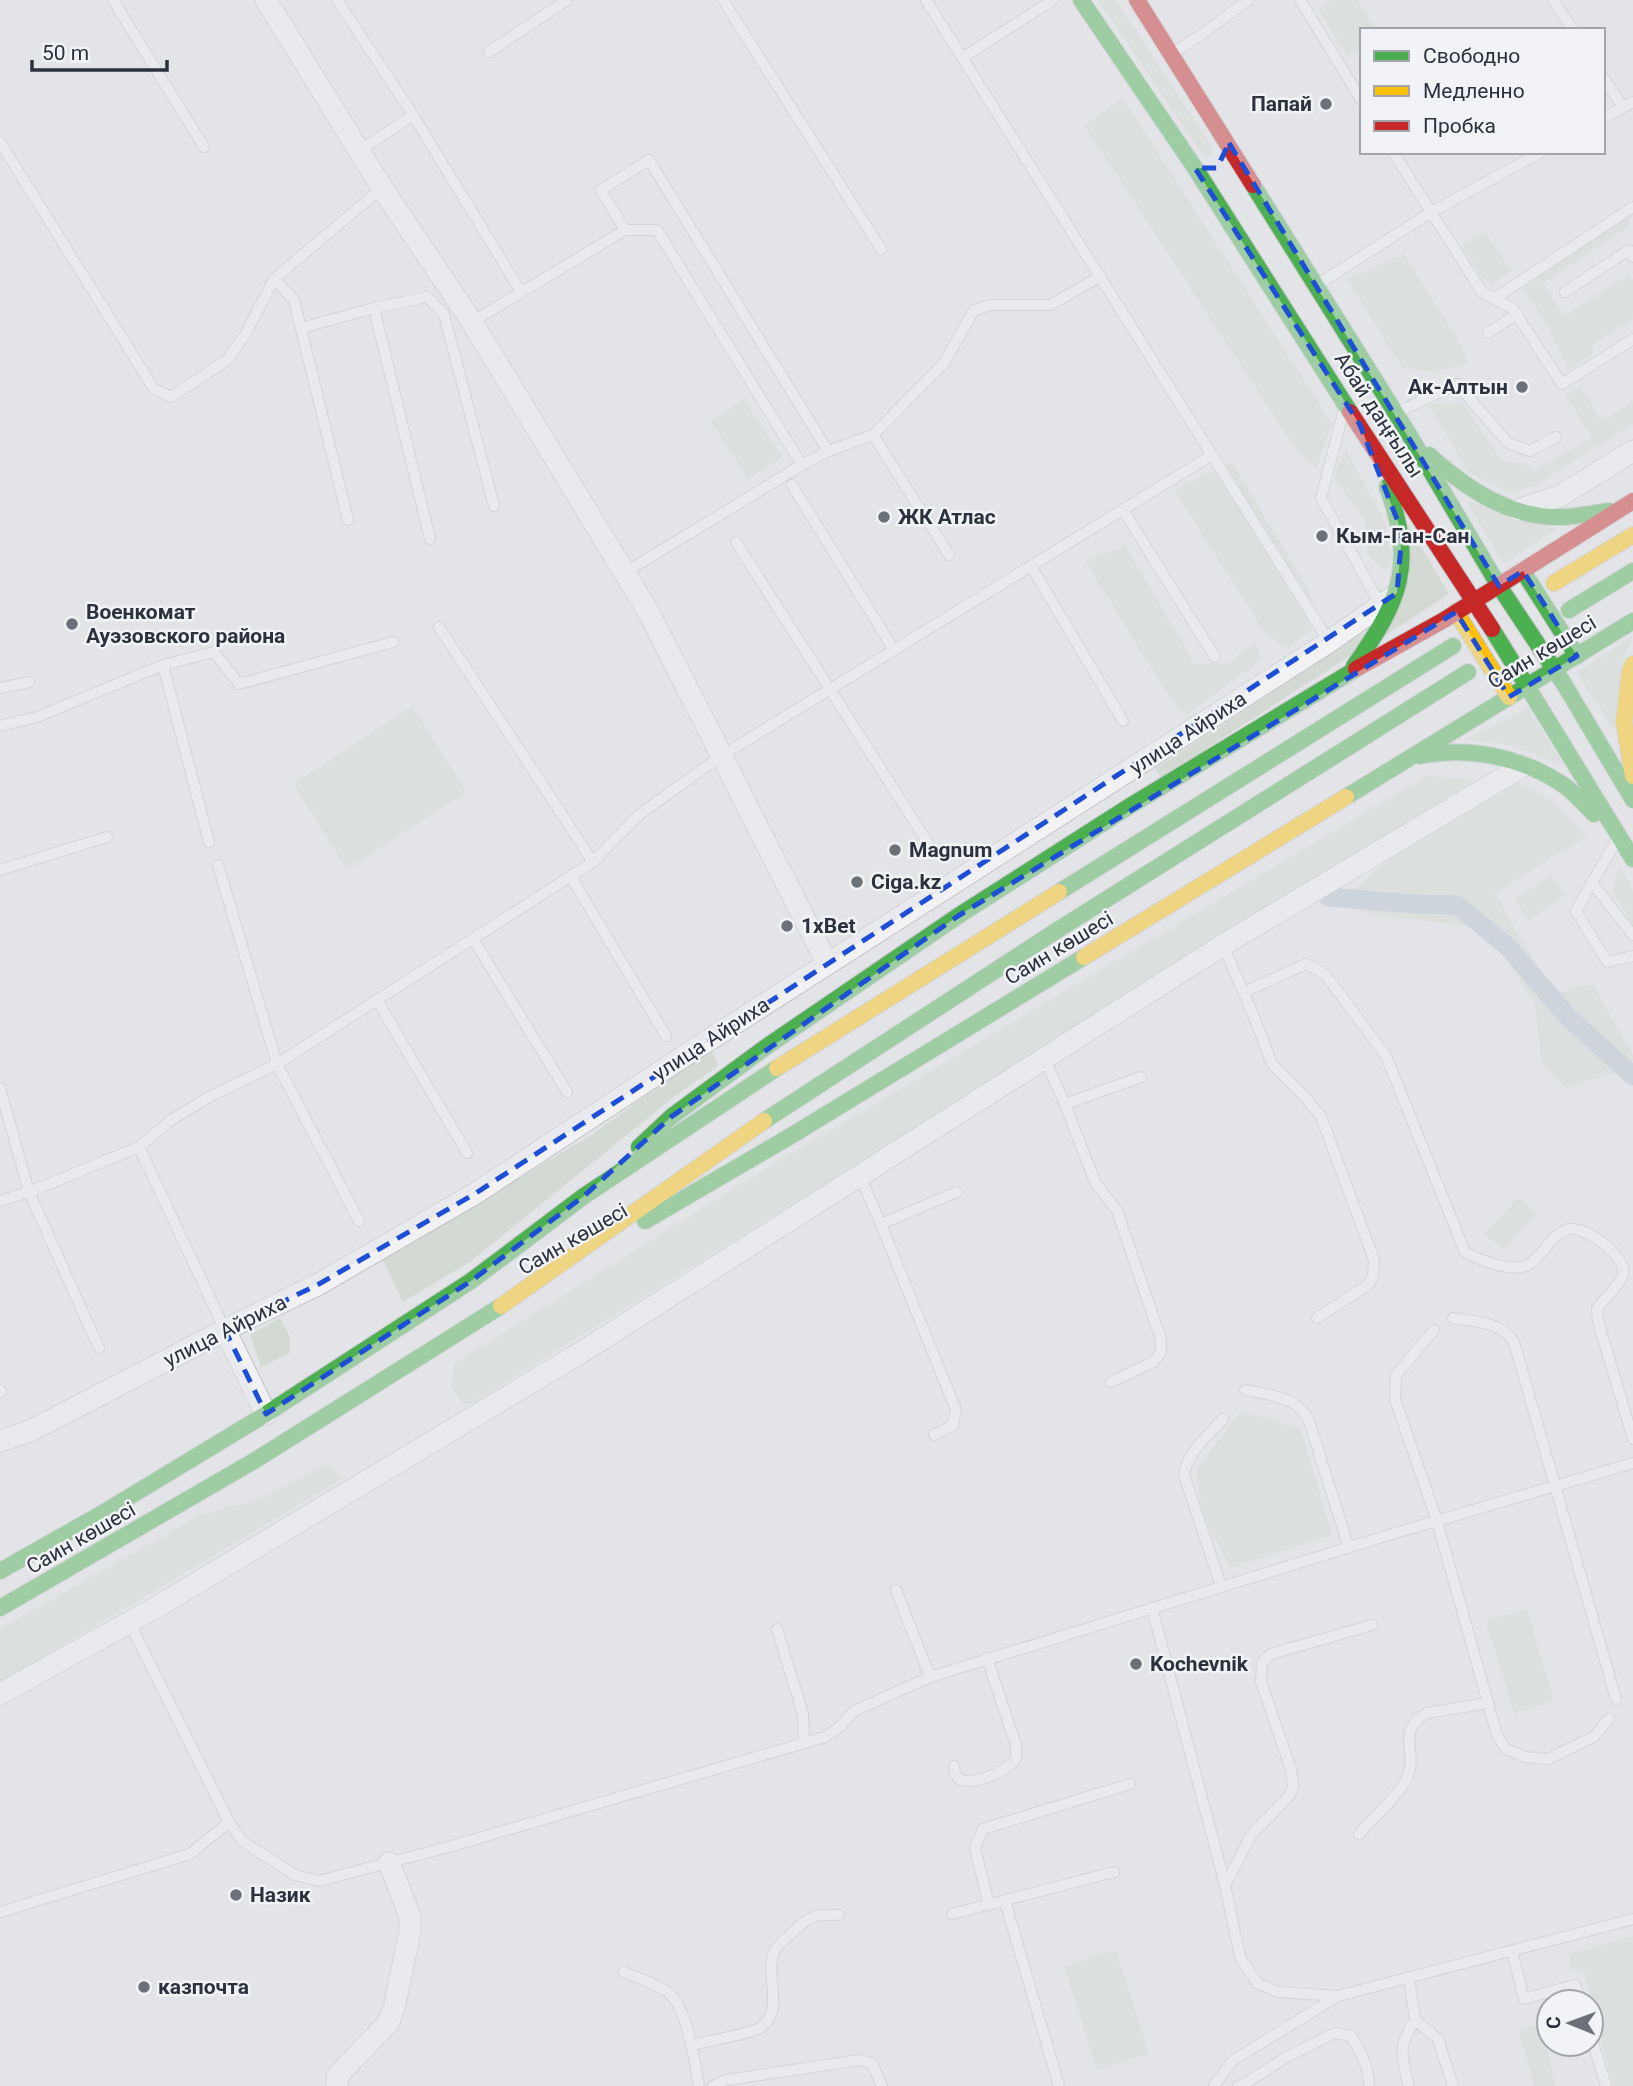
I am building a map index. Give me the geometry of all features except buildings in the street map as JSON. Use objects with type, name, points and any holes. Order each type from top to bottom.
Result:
[{"type":"main road","name":"Абай даңғылы","points":[[1081,0],[1195,168],[1345,404],[1475,601],[1633,859]]},
{"type":"main road","name":"Абай даңғылы","points":[[1137,0],[1229,144],[1314,287],[1410,436],[1499,586],[1633,800]]},
{"type":"main road","points":[[1195,168],[1206,170],[1220,165],[1229,144]]},
{"type":"main road","points":[[1348,674],[1379,632],[1389,600],[1401,585],[1404,563],[1402,531],[1392,497],[1360,425]]},
{"type":"main road","points":[[1410,436],[1457,478],[1486,499],[1513,512],[1540,517],[1564,517],[1626,505]]},
{"type":"main road","name":"Саин көшесі","points":[[584,1196],[671,1117],[766,1047],[958,916],[1130,807],[1348,674],[1475,601],[1626,505]]},
{"type":"main road","points":[[1554,583],[1633,536]]},
{"type":"main road","points":[[1523,571],[1577,656]]},
{"type":"main road","name":"Саин көшесі","points":[[1569,610],[1633,571]]},
{"type":"main road","points":[[1456,612],[1509,697]]},
{"type":"main road","name":"Саин көшесі","points":[[502,1304],[789,1137],[1633,621]]},
{"type":"main road","name":"Саин көшесі","points":[[0,1570],[101,1514],[266,1414],[471,1281],[584,1196],[778,1067],[1453,646]]},
{"type":"main road","points":[[1633,664],[1624,722],[1633,776]]},
{"type":"main road","name":"Саин көшесі","points":[[0,1608],[122,1540],[285,1443],[502,1304],[780,1110],[927,1013],[1468,672]]},
{"type":"main road","points":[[1403,761],[1435,752],[1456,751],[1483,754],[1522,766],[1563,785],[1620,836]]},
{"type":"street","points":[[266,0],[382,188],[472,322],[649,613],[827,963]]},
{"type":"street","points":[[1513,512],[1560,496],[1633,451]]},
{"type":"street","name":"улица Айриха","points":[[0,1441],[30,1431],[319,1284],[476,1193],[827,963],[1329,642],[1389,600]]},
{"type":"street","points":[[0,1694],[129,1622],[577,1355],[1223,945],[1522,766]]},
{"type":"street","points":[[941,891],[958,916]]},
{"type":"street","points":[[225,1330],[266,1414]]},
{"type":"street","points":[[337,2086],[337,2077],[388,2023],[394,2008],[410,1932],[410,1916],[389,1863]]},
{"type":"lane","points":[[113,0],[204,147]]},
{"type":"lane","points":[[337,0],[413,115],[521,292]]},
{"type":"lane","points":[[489,52],[567,0]]},
{"type":"lane","points":[[723,0],[881,249]]},
{"type":"lane","points":[[926,0],[1329,642]]},
{"type":"lane","points":[[962,58],[1053,0]]},
{"type":"lane","points":[[1171,53],[1248,0]]},
{"type":"lane","points":[[1300,0],[1360,98]]},
{"type":"lane","points":[[1553,0],[1572,28]]},
{"type":"lane","points":[[1605,79],[1628,104],[1605,117]]},
{"type":"lane","points":[[359,151],[413,115]]},
{"type":"lane","points":[[0,142],[154,388],[171,397],[227,360],[245,335],[274,279],[382,188]]},
{"type":"lane","points":[[1394,154],[1482,292],[1513,309],[1562,384],[1633,338]]},
{"type":"lane","points":[[1314,287],[1430,213],[1537,154]]},
{"type":"lane","points":[[625,230],[601,190],[649,160],[828,451]]},
{"type":"lane","points":[[1494,299],[1633,207]]},
{"type":"lane","points":[[472,322],[625,230],[657,230],[802,465]]},
{"type":"lane","points":[[1565,292],[1629,250],[1633,257]]},
{"type":"lane","points":[[624,573],[802,465],[828,451],[873,435],[944,363],[974,310],[991,306],[1051,305],[1101,276]]},
{"type":"lane","points":[[274,279],[294,300],[348,520]]},
{"type":"lane","points":[[301,328],[427,297],[444,314],[494,506]]},
{"type":"lane","points":[[374,308],[430,539]]},
{"type":"lane","points":[[1488,333],[1517,314]]},
{"type":"lane","points":[[1395,413],[1457,384],[1508,443],[1530,451],[1556,437]]},
{"type":"lane","points":[[1345,404],[1321,498],[1389,600]]},
{"type":"lane","points":[[873,435],[949,555]]},
{"type":"lane","points":[[0,1200],[29,1192],[139,1147],[171,1120],[209,1097],[277,1064],[593,862],[640,814],[721,756],[1212,455]]},
{"type":"lane","points":[[792,485],[894,650]]},
{"type":"lane","points":[[1123,510],[1215,657]]},
{"type":"lane","points":[[736,542],[928,843]]},
{"type":"lane","points":[[1031,566],[1123,721]]},
{"type":"lane","points":[[439,627],[593,862]]},
{"type":"lane","points":[[0,726],[37,717],[163,665],[214,652],[239,684],[393,642]]},
{"type":"lane","points":[[163,665],[209,842]]},
{"type":"lane","points":[[0,688],[29,682]]},
{"type":"lane","points":[[1620,836],[1576,911],[1607,962],[1633,956]]},
{"type":"lane","points":[[0,870],[107,837]]},
{"type":"lane","points":[[218,865],[277,1064],[359,1221]]},
{"type":"lane","points":[[571,877],[666,1036]]},
{"type":"lane","points":[[1591,882],[1633,935]]},
{"type":"lane","points":[[473,939],[567,1092]]},
{"type":"lane","points":[[1223,945],[1272,1064],[1321,1116],[1374,1260],[1373,1277],[1368,1285],[1317,1318]]},
{"type":"lane","points":[[1244,992],[1306,964],[1325,974],[1386,1056],[1465,1252],[1481,1262],[1524,1267],[1534,1261],[1557,1236],[1567,1229],[1578,1228],[1588,1232],[1617,1256],[1623,1264],[1622,1278],[1597,1309],[1598,1321],[1633,1438]]},
{"type":"lane","points":[[377,1000],[467,1153]]},
{"type":"lane","points":[[1045,1060],[1095,1182],[1117,1211],[1161,1339],[1161,1352],[1153,1362],[1111,1382]]},
{"type":"lane","points":[[1065,1104],[1141,1077]]},
{"type":"lane","points":[[0,1087],[29,1192],[99,1348]]},
{"type":"lane","points":[[139,1147],[225,1330]]},
{"type":"lane","points":[[859,1174],[956,1410],[953,1425],[934,1435]]},
{"type":"lane","points":[[881,1224],[957,1192]]},
{"type":"lane","points":[[1453,1318],[1497,1326],[1507,1332],[1514,1342],[1616,1699]]},
{"type":"lane","points":[[1434,1330],[1396,1375],[1395,1398],[1437,1521],[1497,1735],[1506,1749],[1525,1757],[1548,1759],[1593,1737],[1609,1719]]},
{"type":"lane","points":[[1245,1390],[1282,1397],[1303,1409],[1349,1548]]},
{"type":"lane","points":[[1221,1586],[1184,1475],[1186,1464],[1193,1453],[1223,1419]]},
{"type":"lane","points":[[129,1622],[229,1822],[242,1841],[295,1875],[319,1881],[452,1846],[825,1737],[841,1726],[855,1711],[930,1677],[1221,1586],[1633,1463]]},
{"type":"lane","points":[[896,1590],[930,1677]]},
{"type":"lane","points":[[1152,1608],[1240,1956],[1257,1983],[1278,1992],[1338,1996]]},
{"type":"lane","points":[[1224,1885],[1252,1834],[1290,1795],[1293,1786],[1291,1769],[1261,1682],[1262,1663],[1271,1654],[1372,1625]]},
{"type":"lane","points":[[777,1629],[803,1714],[804,1742]]},
{"type":"lane","points":[[954,1766],[959,1779],[973,1781],[1009,1767],[1016,1759],[1016,1745],[987,1658]]},
{"type":"lane","points":[[1359,1834],[1409,1774],[1408,1738],[1419,1718],[1427,1713],[1488,1703]]},
{"type":"lane","points":[[989,1905],[975,1848],[983,1829],[1130,1784]]},
{"type":"lane","points":[[0,1912],[190,1854],[229,1822]]},
{"type":"lane","points":[[952,1914],[1114,1872]]},
{"type":"lane","points":[[1004,1902],[1059,2086]]},
{"type":"lane","points":[[692,2045],[760,2029],[772,2014],[774,1995],[771,1964],[775,1950],[802,1923],[816,1914],[839,1915]]},
{"type":"lane","points":[[1214,2086],[1232,2061],[1338,1996],[1633,1919]]},
{"type":"lane","points":[[1511,1951],[1524,1998],[1535,1995]]},
{"type":"lane","points":[[624,1972],[668,1992],[675,2000],[692,2045],[699,2086]]},
{"type":"lane","points":[[1409,1977],[1415,2020],[1405,2035],[1402,2048],[1409,2086]]},
{"type":"lane","points":[[1415,2020],[1438,2039],[1453,2086]]},
{"type":"lane","points":[[1238,2086],[1335,2033],[1351,2036],[1362,2053],[1369,2086]]},
{"type":"lane","points":[[1598,2058],[1606,2086]]},
{"type":"lane","points":[[713,2086],[726,2080],[860,2060],[872,2063],[882,2086]]},
{"type":"highlighted area","points":[[1229,143],[1499,586],[1523,571],[1577,656],[1509,697],[1456,612],[958,916],[671,1117],[584,1196],[471,1281],[266,1414],[225,1330],[319,1284],[476,1193],[1397,593],[1402,532],[1360,425],[1195,168],[1217,168]]},
{"type":"shaded area","points":[[1098,0],[1116,0],[1212,147],[1213,154],[1205,158]]},
{"type":"shaded area","points":[[1332,0],[1358,0],[1375,28],[1360,28],[1360,48],[1347,56],[1318,9]]},
{"type":"shaded area","points":[[1123,98],[1332,424],[1316,469],[1292,444],[1084,125]]},
{"type":"shaded area","points":[[1627,214],[1630,226],[1543,283],[1564,316],[1629,274],[1633,280],[1633,319],[1592,345],[1593,354],[1569,370],[1547,324],[1520,285]]},
{"type":"shaded area","points":[[1483,234],[1490,239],[1511,271],[1493,284],[1483,280],[1462,245]]},
{"type":"shaded area","points":[[1404,254],[1469,363],[1435,372],[1402,368],[1347,279]]},
{"type":"shaded area","points":[[1580,386],[1602,421],[1633,401],[1633,424],[1534,486],[1509,493],[1468,472],[1428,403],[1464,404],[1502,461],[1526,464],[1534,471],[1592,438],[1565,395]]},
{"type":"shaded area","points":[[744,399],[782,457],[748,479],[710,421]]},
{"type":"shaded area","points":[[1346,449],[1384,520],[1392,558],[1384,572],[1368,554],[1365,521],[1335,479],[1338,464]]},
{"type":"shaded area","points":[[1232,462],[1311,594],[1312,630],[1287,648],[1267,636],[1174,490]]},
{"type":"shaded area","points":[[1465,500],[1557,529],[1504,564]]},
{"type":"shaded area","points":[[1407,523],[1449,594],[1383,637]]},
{"type":"shaded area","points":[[1125,545],[1195,664],[1232,663],[1239,654],[1256,643],[1262,659],[1185,716],[1168,695],[1085,561]]},
{"type":"shaded area","points":[[1371,628],[1356,652],[1161,778],[1155,769]]},
{"type":"shaded area","points":[[1633,636],[1622,662],[1614,731],[1577,672]]},
{"type":"shaded area","points":[[412,706],[467,792],[347,869],[293,784]]},
{"type":"shaded area","points":[[1528,708],[1564,766],[1511,745],[1465,740]]},
{"type":"shaded area","points":[[1427,776],[1472,782],[471,1404],[463,1404],[451,1386],[455,1363],[757,1174]]},
{"type":"shaded area","points":[[1514,781],[1550,799],[1588,837],[1495,894],[1554,994],[1593,984],[1633,1055],[1633,1068],[1565,1087],[1542,1062],[1534,1002],[1486,928],[1374,915],[1340,903],[1388,860]]},
{"type":"shaded area","points":[[1620,866],[1633,890],[1633,925],[1612,891]]},
{"type":"shaded area","points":[[1551,875],[1565,895],[1529,921],[1514,900]]},
{"type":"shaded area","points":[[711,1048],[718,1066],[670,1100],[471,1261],[403,1302],[383,1260],[593,1134]]},
{"type":"shaded area","points":[[1518,1198],[1536,1214],[1503,1250],[1484,1233]]},
{"type":"shaded area","points":[[280,1318],[290,1337],[290,1353],[261,1367],[250,1335]]},
{"type":"shaded area","points":[[1241,1411],[1301,1429],[1332,1535],[1230,1568],[1202,1513],[1196,1470]]},
{"type":"shaded area","points":[[325,1465],[344,1478],[0,1683],[0,1629],[200,1515],[261,1499]]},
{"type":"shaded area","points":[[1527,1609],[1554,1701],[1514,1714],[1486,1621]]},
{"type":"shaded area","points":[[1633,1936],[1633,2086],[1613,2086],[1605,2055],[1605,1988],[1588,1988],[1584,1973],[1571,1969],[1569,1954]]},
{"type":"shaded area","points":[[1116,1950],[1149,2054],[1097,2070],[1064,1966]]},
{"type":"shaded area","points":[[1535,2024],[1535,2058],[1549,2058],[1556,2086],[1534,2086],[1519,2032]]},
{"type":"waterway","points":[[1328,897],[1457,905],[1509,948],[1568,1017],[1633,1076]]},
{"type":"traffic: fast","points":[[1081,0],[1195,168],[1350,412]]},
{"type":"traffic: fast","points":[[1253,185],[1410,436],[1499,586],[1564,684],[1633,800]]},
{"type":"traffic: fast","points":[[1429,455],[1475,491],[1526,513],[1565,517],[1609,511]]},
{"type":"traffic: fast","points":[[1354,666],[1383,622],[1399,581],[1401,539],[1387,487]]},
{"type":"traffic: fast","points":[[1523,571],[1577,656]]},
{"type":"traffic: fast","points":[[1569,610],[1633,571]]},
{"type":"traffic: fast","points":[[1346,797],[1633,621]]},
{"type":"traffic: fast","points":[[1492,629],[1633,859]]},
{"type":"traffic: fast","points":[[1059,892],[1453,646]]},
{"type":"traffic: fast","points":[[639,1147],[671,1117],[766,1047],[958,916],[1130,806],[1356,669]]},
{"type":"traffic: fast","points":[[764,1121],[1056,931],[1468,672]]},
{"type":"traffic: fast","points":[[1420,756],[1457,752],[1512,761],[1562,784],[1594,814]]},
{"type":"traffic: fast","points":[[645,1221],[789,1137],[1084,957]]},
{"type":"traffic: fast","points":[[0,1571],[101,1514],[266,1414],[471,1281],[584,1196],[777,1068]]},
{"type":"traffic: fast","points":[[0,1608],[254,1461],[501,1306]]},
{"type":"traffic: slow","points":[[1554,583],[1633,535]]},
{"type":"traffic: slow","points":[[1456,612],[1509,697]]},
{"type":"traffic: slow","points":[[1633,664],[1624,722],[1633,776]]},
{"type":"traffic: slow","points":[[1084,957],[1346,797]]},
{"type":"traffic: slow","points":[[777,1068],[1059,892]]},
{"type":"traffic: slow","points":[[501,1306],[764,1121]]},
{"type":"traffic: jam","points":[[1137,0],[1253,185]]},
{"type":"traffic: jam","points":[[1350,412],[1492,629]]},
{"type":"traffic: jam","points":[[1356,669],[1444,620],[1633,501]]},
{"type":"place","name":"Папай","points":[[1326,104]]},
{"type":"place","name":"Ак-Алтын","points":[[1522,387]]},
{"type":"place","name":"ЖК Атлас","points":[[884,517]]},
{"type":"place","name":"Кым-Ган-Сан","points":[[1322,536]]},
{"type":"place","name":"Военкомат Ауэзовского района","points":[[72,624]]},
{"type":"place","name":"Magnum","points":[[895,850]]},
{"type":"place","name":"Ciga.kz","points":[[857,882]]},
{"type":"place","name":"1xBet","points":[[787,926]]},
{"type":"place","name":"Kochevnik","points":[[1136,1664]]},
{"type":"place","name":"Назик","points":[[236,1895]]},
{"type":"place","name":"казпочта","points":[[144,1987]]}]
